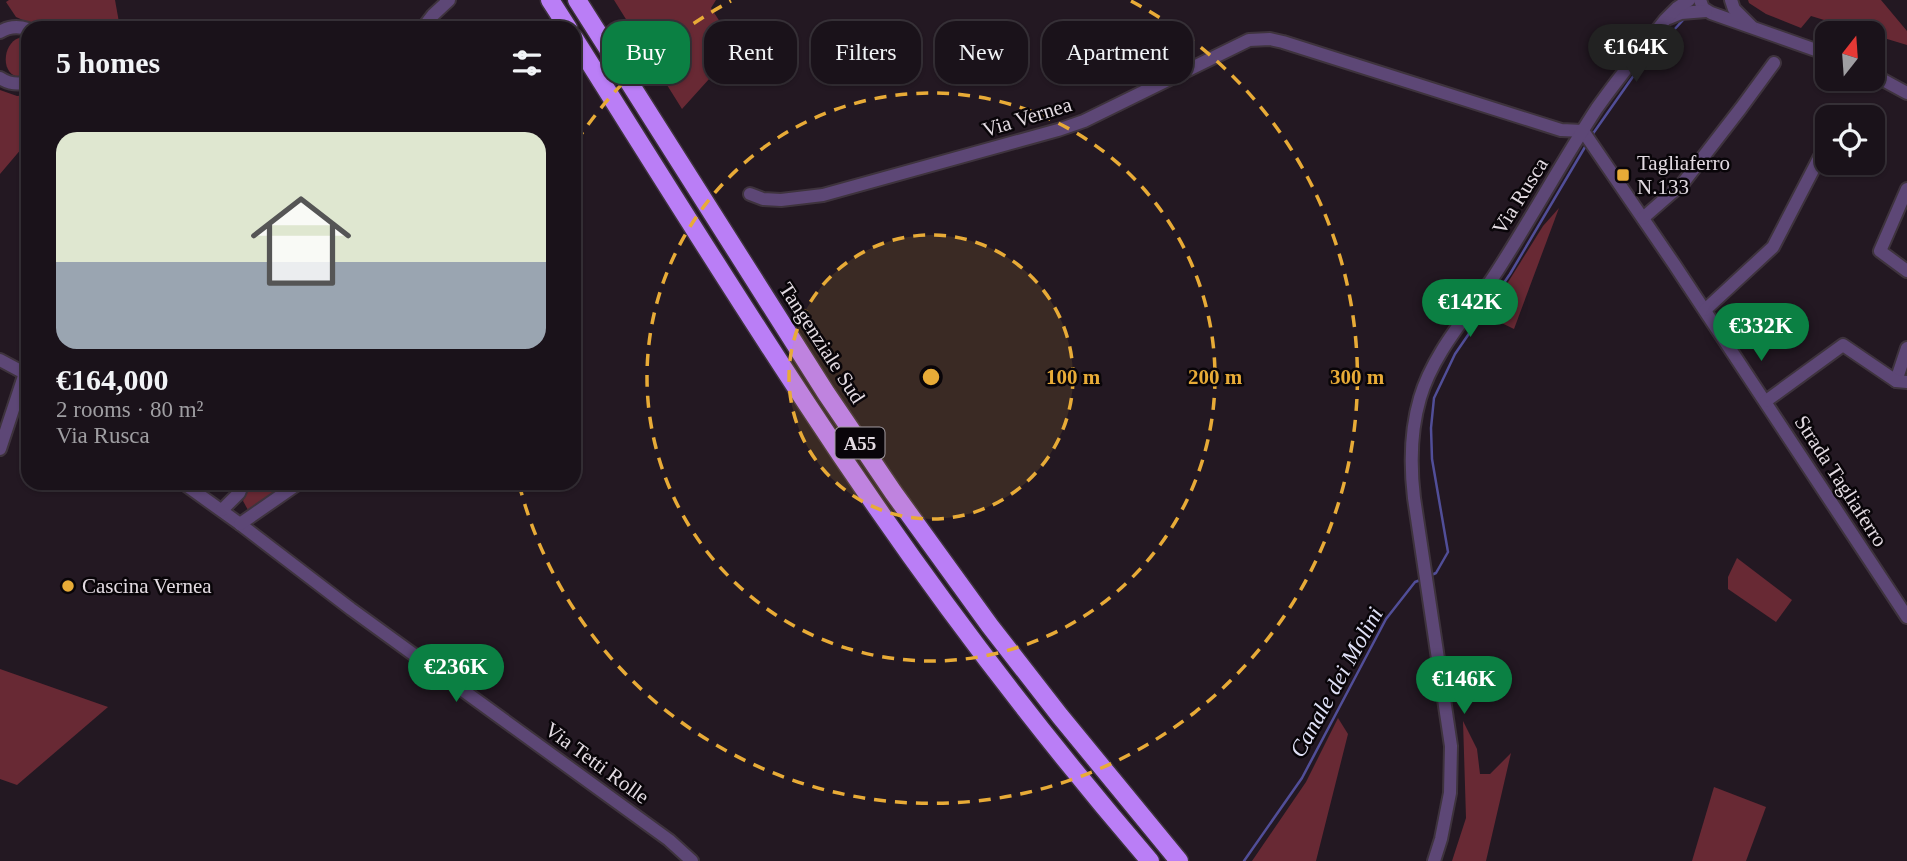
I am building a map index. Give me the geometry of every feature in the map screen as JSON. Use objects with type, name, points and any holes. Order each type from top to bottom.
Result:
[{"type":"highway","points":[[550,0],[564,21]]},
{"type":"highway","name":"Tangenziale Sud","points":[[577,0],[812,371],[894,492],[1005,646],[1179,861]]},
{"type":"highway","name":"A55","points":[[581,49],[807,405],[877,508],[1045,733],[1150,861]]},
{"type":"street","points":[[428,21],[449,0]]},
{"type":"street","name":"Via Rusca","points":[[1434,861],[1450,793],[1451,746],[1410,463],[1420,396],[1434,365],[1454,332],[1493,276],[1612,87],[1665,20],[1676,8],[1689,0]]},
{"type":"street","points":[[1706,8],[1716,14],[1725,10],[1731,0]]},
{"type":"street","points":[[1731,0],[1734,9],[1753,29]]},
{"type":"street","points":[[1665,20],[1681,13],[1706,8],[1753,29],[1815,49]]},
{"type":"street","points":[[2,27],[21,26]]},
{"type":"street","name":"Via Vernea","points":[[750,194],[763,200],[823,195],[1058,130],[1084,121],[1258,38],[1284,42],[1560,131],[1583,131]]},
{"type":"street","points":[[1643,218],[1683,183],[1773,63]]},
{"type":"street","points":[[0,78],[7,82],[21,83]]},
{"type":"street","points":[[1885,81],[1907,93]]},
{"type":"street","name":"Strada Tagliaferro","points":[[1583,131],[1766,401],[1907,617]]},
{"type":"street","points":[[1705,310],[1773,247],[1815,166]]},
{"type":"street","points":[[1907,190],[1880,251],[1907,271]]},
{"type":"street","points":[[1766,401],[1843,345],[1902,382],[1907,348]]},
{"type":"street","points":[[0,360],[21,371]]},
{"type":"street","points":[[0,449],[21,388]]},
{"type":"street","points":[[193,490],[240,524],[289,490]]},
{"type":"street","points":[[222,510],[240,490]]},
{"type":"street","name":"Via Tetti Rolle","points":[[240,524],[351,609],[669,840],[692,861]]},
{"type":"shaded area","points":[[115,0],[119,21],[25,21],[16,17],[6,2]]},
{"type":"shaded area","points":[[614,0],[716,0],[711,8],[719,21],[704,21],[705,84],[682,109],[666,84],[690,84],[690,21],[627,21]]},
{"type":"shaded area","points":[[1748,0],[1881,0],[1907,31],[1907,45],[1885,38],[1885,21],[1828,21],[1811,16],[1801,28],[1766,14]]},
{"type":"shaded area","points":[[21,38],[21,77],[12,74],[6,62],[8,48]]},
{"type":"shaded area","points":[[0,90],[21,96],[21,149],[0,174]]},
{"type":"shaded area","points":[[1559,208],[1514,329],[1487,316],[1543,226]]},
{"type":"shaded area","points":[[247,490],[279,490],[248,510],[243,501]]},
{"type":"shaded area","points":[[1737,558],[1792,600],[1776,622],[1728,589],[1728,577]]},
{"type":"shaded area","points":[[0,669],[108,707],[17,785],[0,779]]},
{"type":"shaded area","points":[[1338,718],[1348,734],[1316,861],[1252,861],[1306,782]]},
{"type":"shaded area","points":[[1463,721],[1477,749],[1480,774],[1490,774],[1511,753],[1486,861],[1452,861],[1466,818]]},
{"type":"shaded area","points":[[1714,787],[1766,807],[1746,861],[1692,861]]},
{"type":"waterway","name":"Canale dei Molini","points":[[1592,135],[1639,68],[1684,19]]},
{"type":"waterway","name":"Canale dei Molini","points":[[1429,576],[1436,573],[1448,552],[1432,459],[1434,398],[1455,354],[1510,274],[1585,147]]},
{"type":"waterway","name":"Canale dei Molini","points":[[1244,861],[1302,778],[1386,619],[1415,582],[1423,579]]},
{"type":"place","name":"Tagliaferro N.133","points":[[1623,175]]},
{"type":"place","name":"Cascina Vernea","points":[[68,586]]}]
